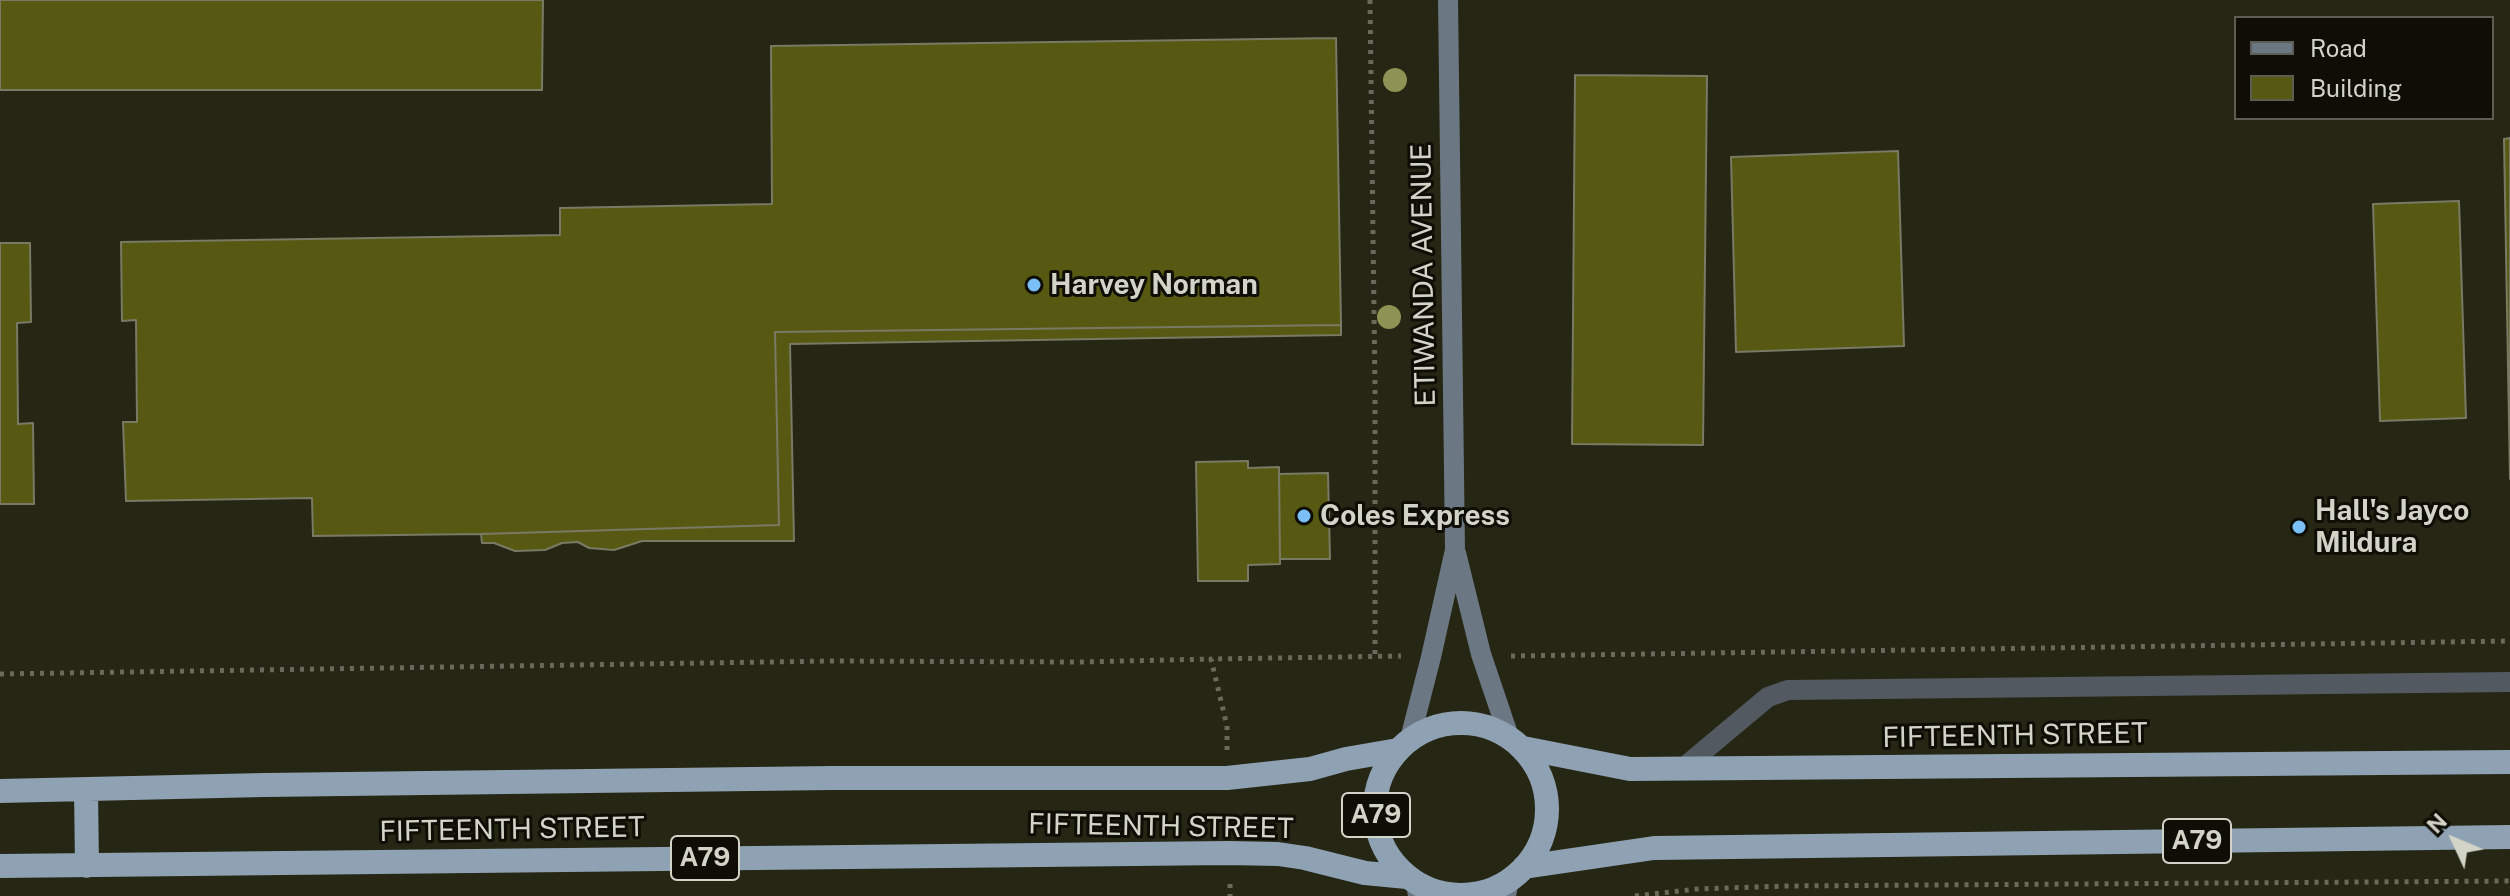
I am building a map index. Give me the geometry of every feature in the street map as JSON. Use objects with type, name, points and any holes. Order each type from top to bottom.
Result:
[{"type":"highway","name":"A79","points":[[1516,743],[1485,726],[1459,722],[1433,727],[1404,744],[1382,773],[1375,801],[1377,830],[1388,856],[1414,885],[1463,895],[1654,848],[2510,837]]},
{"type":"highway","name":"FIFTEENTH STREET","points":[[1516,743],[1630,769],[2510,762]]},
{"type":"highway","points":[[1513,881],[1539,845],[1547,820],[1546,794],[1538,769],[1516,743]]},
{"type":"highway","name":"FIFTEENTH STREET","points":[[0,791],[847,778],[1227,778],[1310,769],[1404,744]]},
{"type":"highway","points":[[86,790],[87,866]]},
{"type":"highway","name":"FIFTEENTH STREET","points":[[0,866],[1229,853],[1305,858],[1414,885]]},
{"type":"street","name":"ETIWANDA AVENUE","points":[[1448,0],[1455,550],[1481,654],[1516,743]]},
{"type":"street","name":"ETIWANDA AVENUE","points":[[1404,744],[1431,657],[1455,550]]},
{"type":"street","points":[[1682,769],[1768,697],[1788,690],[2510,682]]},
{"type":"path","points":[[1370,0],[1375,657]]},
{"type":"path","points":[[1481,654],[2510,641]]},
{"type":"path","points":[[0,674],[830,661],[1080,662],[1431,657]]},
{"type":"path","points":[[1211,659],[1227,726],[1227,778]]},
{"type":"path","points":[[1229,853],[1230,896]]},
{"type":"path","points":[[1635,896],[1697,889],[1786,886],[2510,881]]},
{"type":"building","points":[[0,0],[543,0],[542,90],[0,90]]},
{"type":"building","points":[[1336,38],[1341,325],[775,332],[779,525],[313,536],[312,498],[126,501],[123,422],[137,422],[136,320],[122,321],[121,242],[560,235],[560,208],[772,204],[771,46]]},
{"type":"building","points":[[1575,75],[1707,76],[1703,445],[1572,444]]},
{"type":"building","points":[[2510,138],[2510,479],[2504,139]]},
{"type":"building","points":[[1898,151],[1904,346],[1736,352],[1731,157]]},
{"type":"building","points":[[2459,201],[2466,418],[2380,421],[2373,204]]},
{"type":"building","points":[[0,243],[30,243],[31,322],[17,323],[18,424],[33,423],[34,504],[0,504]]},
{"type":"building","points":[[1341,325],[1341,335],[790,344],[794,541],[642,541],[614,550],[589,548],[578,542],[562,543],[545,550],[515,551],[494,543],[482,543],[481,534],[779,525],[775,332]]},
{"type":"building","points":[[1248,461],[1248,468],[1279,467],[1280,564],[1248,565],[1248,581],[1198,581],[1196,462]]},
{"type":"building","name":"Coles Express","points":[[1328,473],[1330,559],[1280,559],[1279,474]]},
{"type":"place","name":"Harvey Norman","points":[[1034,285]]},
{"type":"place","name":"Coles Express","points":[[1304,516]]},
{"type":"place","name":"Hall's Jayco Mildura","points":[[2299,527]]}]
